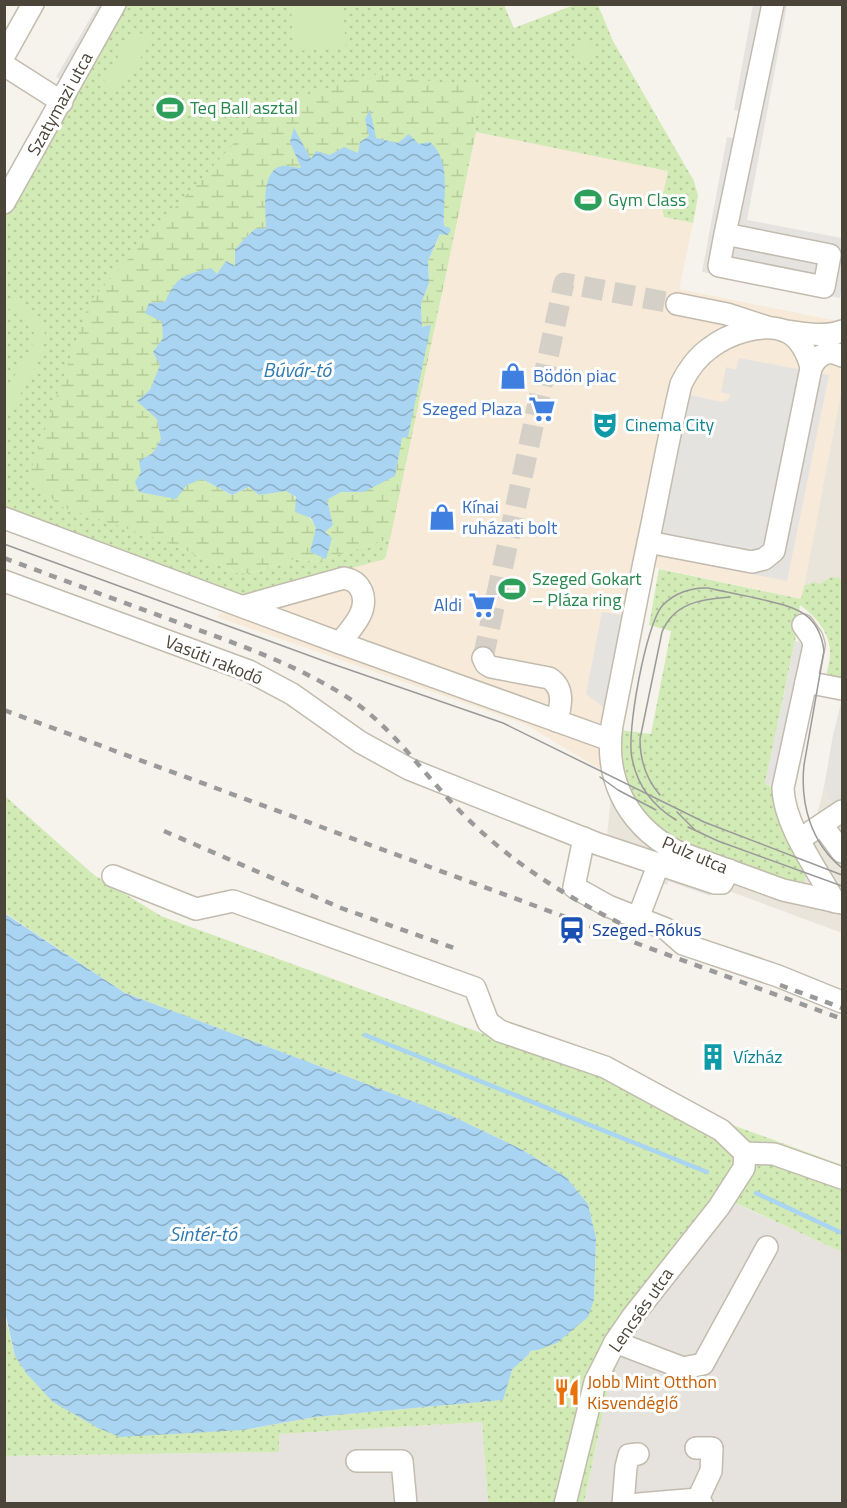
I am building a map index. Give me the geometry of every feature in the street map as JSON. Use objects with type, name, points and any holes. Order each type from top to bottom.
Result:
[{"type":"street","points":[[4,56],[33,4]]},
{"type":"street","name":"Szatymazi utca","points":[[4,203],[115,4]]},
{"type":"street","points":[[725,234],[830,255],[824,287],[719,266],[725,234],[773,4]]},
{"type":"street","points":[[4,65],[62,102]]},
{"type":"street","points":[[677,304],[727,314],[778,329],[816,335],[843,331]]},
{"type":"street","points":[[778,329],[803,347],[811,368]]},
{"type":"street","name":"Pulz utca","points":[[778,329],[738,334],[724,339],[697,359],[686,374],[678,397],[648,542],[610,740],[610,758],[624,803],[634,818],[652,837],[665,846],[783,890],[839,902]]},
{"type":"street","points":[[648,542],[752,562],[764,559],[774,551],[811,368],[824,353],[836,353],[843,356]]},
{"type":"street","points":[[4,518],[610,740]]},
{"type":"street","points":[[244,606],[344,578],[353,580],[360,586],[364,600],[362,612],[340,643]]},
{"type":"street","name":"Vasúti rakodó","points":[[4,581],[249,671],[292,694],[360,742],[409,769],[591,841],[718,883],[725,880],[729,870]]},
{"type":"street","points":[[307,630],[302,606],[303,598],[309,588]]},
{"type":"street","points":[[803,625],[814,645],[783,788],[786,810],[800,839],[839,902]]},
{"type":"street","points":[[483,658],[486,664],[491,666],[549,678],[556,682],[561,696],[557,721]]},
{"type":"street","points":[[806,682],[843,689]]},
{"type":"street","points":[[800,839],[843,811]]},
{"type":"street","points":[[634,818],[619,839],[609,843],[591,841],[574,887],[608,906],[666,930],[683,944],[778,976],[843,1002]]},
{"type":"street","points":[[822,825],[840,844]]},
{"type":"street","points":[[638,918],[659,863]]},
{"type":"street","points":[[113,876],[196,909],[233,901],[475,988],[489,1022],[500,1031],[605,1067],[721,1131],[745,1161],[774,1154],[843,1178]]},
{"type":"street","name":"Lencsés utca","points":[[565,1503],[595,1382],[615,1342],[719,1207],[745,1161]]},
{"type":"street","points":[[615,1342],[683,1368],[704,1364],[767,1247]]},
{"type":"street","points":[[638,1503],[700,1501],[711,1471],[712,1448],[696,1448]]},
{"type":"street","points":[[623,1503],[629,1455],[638,1454]]},
{"type":"street","points":[[357,1461],[402,1461],[406,1503]]},
{"type":"shaded area","points":[[98,5],[109,5],[65,82],[56,77]]},
{"type":"shaded area","points":[[753,5],[787,5],[747,220],[842,238],[840,298],[702,272],[727,137],[738,139],[743,112],[734,110]]},
{"type":"shaded area","points":[[476,132],[669,171],[661,204],[664,217],[693,223],[679,289],[842,322],[842,387],[802,599],[648,566],[613,777],[525,724],[217,617],[244,597],[385,558]]},
{"type":"shaded area","points":[[739,358],[829,375],[787,581],[639,552],[671,391],[722,402],[727,401],[731,395],[721,392],[726,367],[736,370]]},
{"type":"shaded area","points":[[842,387],[842,597],[803,588]]},
{"type":"shaded area","points":[[602,612],[633,617],[614,715],[586,694]]},
{"type":"shaded area","points":[[795,641],[814,645],[783,788],[765,784]]},
{"type":"shaded area","points":[[842,699],[842,824],[824,787]]},
{"type":"shaded area","points":[[613,777],[800,882],[824,787],[842,824],[842,933],[606,845]]},
{"type":"shaded area","points":[[668,866],[715,883],[710,896],[668,881],[667,885],[662,883]]},
{"type":"shaded area","points":[[728,1200],[842,1252],[842,1503],[584,1504],[608,1389],[630,1331]]},
{"type":"shaded area","points":[[482,1422],[488,1503],[5,1503],[4,1456],[279,1452],[278,1434]]},
{"type":"green space","points":[[115,5],[504,5],[514,28],[574,5],[598,5],[613,41],[694,181],[698,196],[693,223],[664,217],[661,204],[668,171],[476,132],[473,129],[481,94],[163,541],[242,575],[295,559],[315,562],[390,539],[385,559],[244,597],[5,518],[5,203]]},
{"type":"green space","points":[[343,5],[346,48],[294,51],[291,6]]},
{"type":"green space","points":[[133,30],[152,39],[125,84],[99,90]]},
{"type":"green space","points":[[583,38],[598,52],[584,66],[570,53]]},
{"type":"green space","points":[[369,74],[475,86],[481,93],[473,129],[476,132],[390,539],[315,562],[295,559],[242,575],[163,541],[59,506],[29,475],[90,301],[265,109]],"holes":[[[365,119],[376,138],[398,143],[420,144],[443,211],[444,226],[428,261],[429,283],[421,304],[422,328],[430,325],[402,438],[364,492],[341,492],[326,500],[333,525],[324,532],[314,524],[297,500],[286,490],[259,495],[250,487],[232,495],[202,479],[187,485],[135,482],[161,439],[150,390],[160,365],[165,302],[172,286],[217,274],[235,266],[266,228],[265,191],[281,166],[302,168],[290,142],[294,129],[311,160],[316,151],[330,155],[359,153],[369,136]]]},
{"type":"green space","points":[[5,298],[20,302],[33,310],[42,325],[45,336],[41,355],[5,421],[4,397],[32,347],[34,337],[32,327],[26,317],[16,311],[5,309]]},
{"type":"green space","points":[[659,569],[801,599],[804,586],[814,582],[820,584],[831,577],[840,578],[842,584],[842,680],[826,678],[830,653],[829,642],[815,618],[800,605],[795,641],[765,784],[776,788],[776,810],[779,818],[808,866],[803,887],[687,848],[659,830],[642,811],[624,780],[619,730],[651,734],[671,631],[649,625]]},
{"type":"green space","points":[[5,796],[94,875],[161,916],[842,1165],[842,1252],[729,1200],[630,1331],[608,1389],[584,1503],[488,1503],[482,1422],[279,1434],[279,1452],[5,1456],[4,1312],[15,1356],[243,1430],[315,1417],[502,1400],[512,1370],[530,1351],[538,1350],[594,1300],[596,1238],[588,1204],[566,1177],[521,1149],[452,1116],[125,993],[5,913]]},
{"type":"water","name":"Búvár-tó","points":[[370,110],[376,138],[398,143],[409,134],[419,144],[430,142],[437,150],[444,170],[444,226],[451,229],[448,235],[440,234],[428,261],[429,283],[421,304],[422,327],[431,325],[408,437],[402,438],[395,476],[364,492],[341,492],[327,500],[333,525],[325,532],[332,538],[326,559],[310,552],[316,528],[311,518],[295,512],[296,497],[286,491],[259,495],[249,487],[232,495],[202,479],[187,485],[176,499],[139,492],[135,482],[141,472],[139,461],[153,453],[161,439],[157,419],[137,401],[150,390],[160,365],[153,352],[163,338],[162,322],[145,313],[149,303],[165,302],[174,286],[183,278],[211,268],[217,274],[226,261],[235,266],[235,250],[255,229],[266,228],[265,202],[270,175],[282,166],[301,168],[290,142],[294,128],[311,159],[316,151],[330,155],[344,147],[358,153],[360,142],[369,136],[365,119]]},
{"type":"water","name":"Sintér-tó","points":[[4,913],[125,993],[452,1116],[521,1149],[566,1177],[588,1204],[596,1238],[594,1300],[588,1317],[557,1343],[530,1351],[512,1370],[503,1400],[315,1417],[243,1430],[120,1437],[98,1428],[53,1402],[27,1374],[15,1356],[5,1312]]},
{"type":"waterway","points":[[365,1035],[707,1172]]},
{"type":"waterway","points":[[756,1193],[842,1233]]},
{"type":"tunnel","points":[[483,658],[564,283],[677,304]]},
{"type":"tram line","points":[[4,544],[324,661],[503,723],[704,822],[842,875]]},
{"type":"tram line","points":[[676,820],[647,794],[634,768],[632,758],[632,726],[639,680],[656,617],[662,606],[672,598],[684,592],[702,588],[783,605],[793,608],[810,619],[817,627],[824,651],[804,765],[804,794],[815,835],[822,847],[842,868]]},
{"type":"tram line","points":[[660,795],[645,769],[640,739],[662,632],[667,622],[690,604],[730,597]]},
{"type":"tram line","points":[[600,777],[618,790],[656,810]]},
{"type":"tram line","points":[[677,812],[695,830]]},
{"type":"tram line","points":[[688,827],[718,841],[842,886]]},
{"type":"railway","points":[[4,558],[252,650],[334,689],[381,724],[454,805],[495,844],[539,877],[636,931]]},
{"type":"railway","points":[[4,710],[842,1019]]},
{"type":"railway","points":[[164,831],[341,908],[454,948]]},
{"type":"railway","points":[[780,985],[842,1008]]},
{"type":"place","name":"Teq Ball asztal","points":[[170,108]]},
{"type":"place","name":"Gym Class","points":[[588,200]]},
{"type":"place","name":"Bödön piac","points":[[513,376]]},
{"type":"place","name":"Szeged Plaza","points":[[542,409]]},
{"type":"place","name":"Cinema City","points":[[605,425]]},
{"type":"place","name":"Kínai ruházati bolt","points":[[442,517]]},
{"type":"place","name":"Szeged Gokart – Pláza ring","points":[[512,589]]},
{"type":"place","name":"Aldi","points":[[482,605]]},
{"type":"place","name":"Szeged-Rókus","points":[[572,930]]},
{"type":"place","name":"Vízház","points":[[713,1057]]},
{"type":"place","name":"Jobb Mint Otthon Kisvendéglő","points":[[567,1392]]}]
